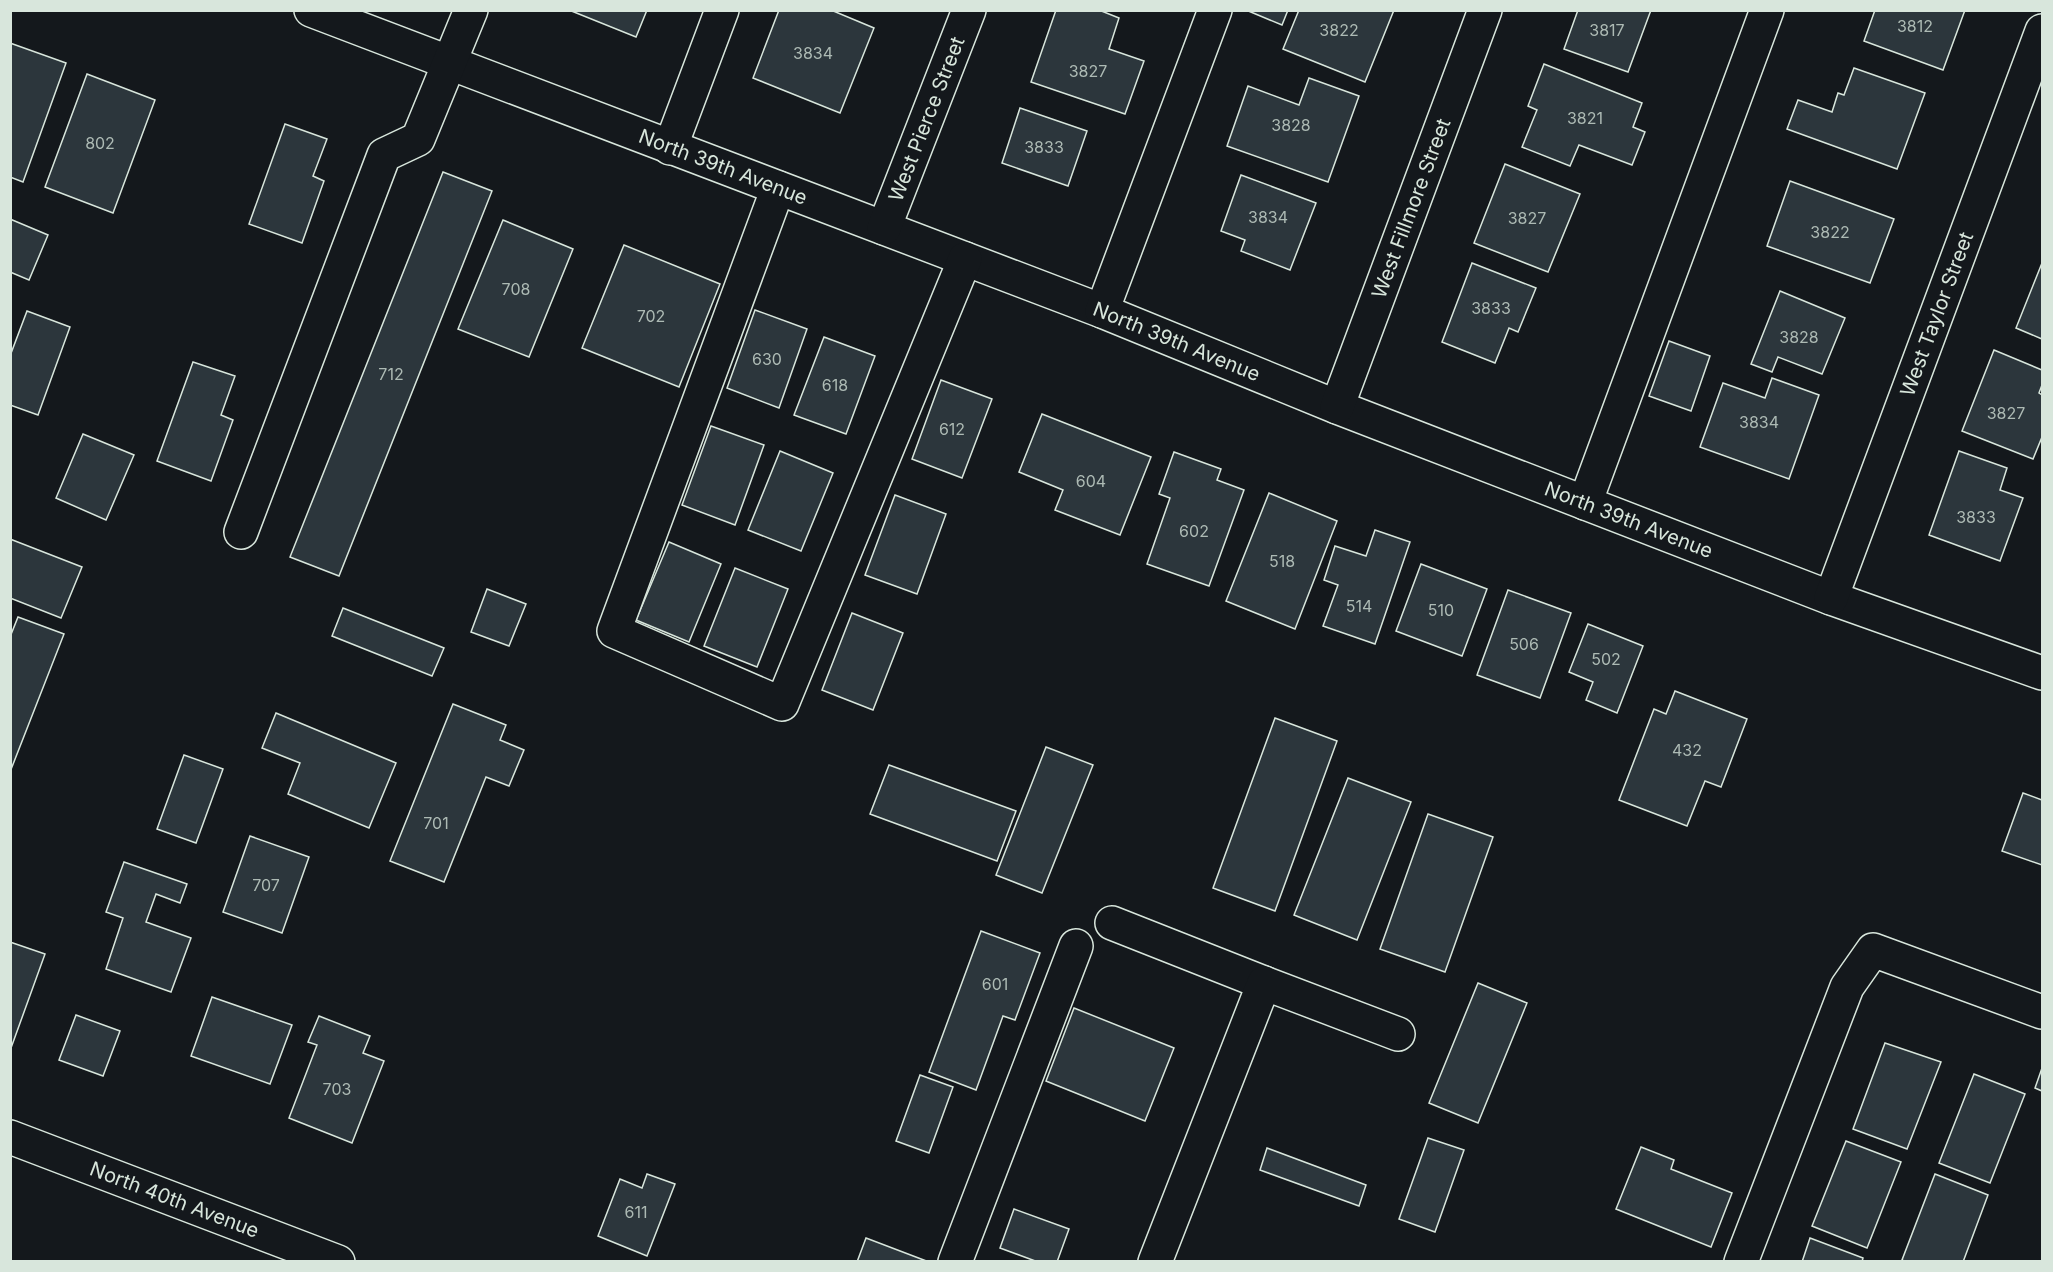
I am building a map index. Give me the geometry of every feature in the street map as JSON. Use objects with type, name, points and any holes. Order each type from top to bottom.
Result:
[{"type":"street","name":"North 39th Avenue","points":[[311,10],[1102,311],[1337,407],[1832,598],[2043,673]]},
{"type":"street","points":[[242,532],[384,155],[418,139],[451,64],[471,10]]},
{"type":"street","points":[[670,148],[722,10]]},
{"type":"street","name":"West Pierce Street","points":[[884,228],[969,10]]},
{"type":"street","points":[[1102,311],[1215,10]]},
{"type":"street","name":"West Fillmore Street","points":[[1337,407],[1485,10]]},
{"type":"street","points":[[1585,503],[1767,10]]},
{"type":"street","name":"West Taylor Street","points":[[1832,598],[2043,31]]},
{"type":"street","points":[[778,188],[614,631],[782,704],[965,259]]},
{"type":"street","points":[[1112,923],[1398,1034]]},
{"type":"street","points":[[955,1262],[1076,946]]},
{"type":"street","points":[[1741,1262],[1846,987],[1873,950],[2043,1012]]},
{"type":"street","points":[[1155,1262],[1264,983]]},
{"type":"street","name":"North 40th Avenue","points":[[10,1137],[338,1262]]},
{"type":"building","points":[[569,10],[647,10],[636,37]]},
{"type":"building","points":[[779,10],[831,10],[874,28],[840,113],[753,78]]},
{"type":"building","points":[[1056,10],[1099,10],[1119,18],[1109,49],[1144,61],[1125,114],[1031,82]]},
{"type":"building","points":[[1246,10],[1288,10],[1282,25]]},
{"type":"building","points":[[1299,10],[1394,10],[1365,82],[1283,49]]},
{"type":"building","points":[[1578,10],[1651,10],[1628,72],[1564,49]]},
{"type":"building","points":[[1875,10],[1965,10],[1943,70],[1864,41]]},
{"type":"building","points":[[10,43],[66,63],[23,182],[10,177]]},
{"type":"building","points":[[1544,64],[1642,103],[1633,127],[1645,132],[1632,165],[1579,145],[1570,166],[1522,147],[1537,110],[1528,106]]},
{"type":"building","points":[[1854,68],[1925,93],[1897,169],[1787,129],[1798,100],[1832,112],[1838,93],[1844,95]]},
{"type":"building","points":[[87,74],[155,100],[113,213],[45,187]]},
{"type":"building","points":[[1309,78],[1359,96],[1328,182],[1227,146],[1248,86],[1299,105]]},
{"type":"building","points":[[1020,108],[1087,131],[1068,186],[1002,163]]},
{"type":"building","points":[[285,124],[327,139],[313,176],[324,181],[302,243],[249,224]]},
{"type":"building","points":[[1505,164],[1580,194],[1548,272],[1474,243]]},
{"type":"building","points":[[443,172],[492,191],[339,576],[290,557]]},
{"type":"building","points":[[1241,175],[1316,203],[1290,270],[1241,251],[1245,240],[1221,231]]},
{"type":"building","points":[[1790,181],[1894,219],[1870,283],[1767,246]]},
{"type":"building","points":[[10,219],[48,235],[29,280],[10,272]]},
{"type":"building","points":[[503,220],[573,249],[529,357],[458,329]]},
{"type":"building","points":[[624,245],[720,284],[679,387],[582,348]]},
{"type":"building","points":[[1472,263],[1536,288],[1518,332],[1509,328],[1495,363],[1442,342]]},
{"type":"building","points":[[2042,263],[2042,339],[2016,328]]},
{"type":"building","points":[[1780,291],[1845,318],[1822,374],[1778,357],[1772,372],[1751,364]]},
{"type":"building","points":[[755,310],[807,329],[779,408],[727,388]]},
{"type":"building","points":[[27,311],[70,327],[38,415],[10,405],[10,356]]},
{"type":"building","points":[[824,337],[875,356],[846,434],[794,415]]},
{"type":"building","points":[[1669,341],[1710,356],[1691,411],[1649,396]]},
{"type":"building","points":[[1994,350],[2042,370],[2042,385],[2039,393],[2042,395],[2042,437],[2033,459],[1962,431]]},
{"type":"building","points":[[193,362],[235,376],[221,415],[233,420],[211,481],[157,461]]},
{"type":"building","points":[[1772,378],[1819,395],[1789,479],[1700,447],[1723,383],[1765,398]]},
{"type":"building","points":[[941,380],[992,399],[962,478],[912,459]]},
{"type":"building","points":[[1042,414],[1151,457],[1120,535],[1055,510],[1063,490],[1019,472]]},
{"type":"building","points":[[711,426],[764,445],[735,525],[682,505]]},
{"type":"building","points":[[83,434],[134,455],[106,520],[56,498]]},
{"type":"building","points":[[780,451],[833,473],[801,551],[748,530]]},
{"type":"building","points":[[1959,451],[2007,468],[2000,490],[2023,498],[2000,561],[1929,535]]},
{"type":"building","points":[[1174,452],[1221,469],[1217,480],[1244,490],[1209,586],[1147,564],[1170,498],[1159,494]]},
{"type":"building","points":[[1269,493],[1337,521],[1295,629],[1226,601]]},
{"type":"building","points":[[895,495],[946,514],[917,594],[865,575]]},
{"type":"building","points":[[1375,530],[1410,542],[1375,644],[1323,626],[1338,585],[1324,580],[1335,546],[1366,556]]},
{"type":"building","points":[[10,539],[82,567],[61,618],[10,598]]},
{"type":"building","points":[[669,542],[721,564],[689,642],[636,620]]},
{"type":"building","points":[[1421,564],[1487,589],[1462,656],[1396,631]]},
{"type":"building","points":[[735,568],[788,589],[757,667],[704,646]]},
{"type":"building","points":[[487,589],[526,604],[509,646],[471,632]]},
{"type":"building","points":[[1508,590],[1571,613],[1540,698],[1477,675]]},
{"type":"building","points":[[343,608],[444,648],[432,676],[332,636]]},
{"type":"building","points":[[852,613],[903,633],[873,710],[822,690]]},
{"type":"building","points":[[18,617],[64,634],[10,772],[10,637]]},
{"type":"building","points":[[1588,624],[1643,646],[1617,713],[1586,700],[1593,682],[1569,672]]},
{"type":"building","points":[[1675,691],[1747,719],[1721,787],[1705,781],[1687,826],[1619,800],[1654,709],[1666,714]]},
{"type":"building","points":[[453,704],[506,725],[500,740],[524,750],[509,786],[486,777],[444,882],[390,861]]},
{"type":"building","points":[[276,713],[396,763],[369,828],[288,794],[300,763],[262,748]]},
{"type":"building","points":[[1275,718],[1337,741],[1275,911],[1213,888]]},
{"type":"building","points":[[1046,747],[1093,765],[1042,893],[996,875]]},
{"type":"building","points":[[184,755],[223,769],[196,843],[157,829]]},
{"type":"building","points":[[889,765],[1016,811],[997,861],[870,814]]},
{"type":"building","points":[[1348,778],[1411,802],[1357,940],[1294,915]]},
{"type":"building","points":[[2023,793],[2042,800],[2042,865],[2002,851]]},
{"type":"building","points":[[1428,814],[1493,837],[1445,972],[1380,949]]},
{"type":"building","points":[[250,836],[309,857],[282,933],[223,912]]},
{"type":"building","points":[[124,862],[187,884],[180,903],[156,894],[146,922],[191,938],[171,992],[106,969],[123,918],[106,912]]},
{"type":"building","points":[[981,931],[1040,953],[1015,1020],[1003,1016],[976,1090],[929,1072]]},
{"type":"building","points":[[10,942],[45,954],[11,1048],[10,1048]]},
{"type":"building","points":[[1478,983],[1527,1003],[1478,1123],[1429,1103]]},
{"type":"building","points":[[212,997],[292,1025],[270,1084],[191,1056]]},
{"type":"building","points":[[1074,1008],[1174,1048],[1145,1121],[1046,1081]]},
{"type":"building","points":[[76,1015],[120,1031],[103,1076],[59,1060]]},
{"type":"building","points":[[319,1016],[370,1036],[363,1053],[384,1061],[352,1143],[289,1118],[317,1045],[308,1042]]},
{"type":"building","points":[[1885,1043],[1941,1062],[1907,1149],[1853,1129]]},
{"type":"building","points":[[2042,1068],[2042,1091],[2035,1088]]},
{"type":"building","points":[[1974,1074],[2025,1094],[1990,1183],[1939,1163]]},
{"type":"building","points":[[920,1075],[953,1087],[929,1153],[896,1141]]},
{"type":"building","points":[[1428,1138],[1464,1150],[1435,1232],[1399,1219]]},
{"type":"building","points":[[1846,1141],[1901,1162],[1867,1248],[1812,1226]]},
{"type":"building","points":[[1641,1147],[1674,1160],[1671,1169],[1732,1193],[1711,1247],[1616,1209]]},
{"type":"building","points":[[1267,1148],[1366,1185],[1359,1206],[1260,1170]]},
{"type":"building","points":[[647,1174],[675,1184],[647,1256],[598,1236],[620,1179],[642,1188]]},
{"type":"building","points":[[1935,1174],[1988,1195],[1963,1262],[1906,1262],[1902,1260]]},
{"type":"building","points":[[1014,1209],[1069,1229],[1057,1262],[1038,1262],[1000,1248]]},
{"type":"building","points":[[866,1238],[929,1262],[857,1262]]},
{"type":"building","points":[[1810,1238],[1863,1258],[1862,1262],[1802,1262]]}]
